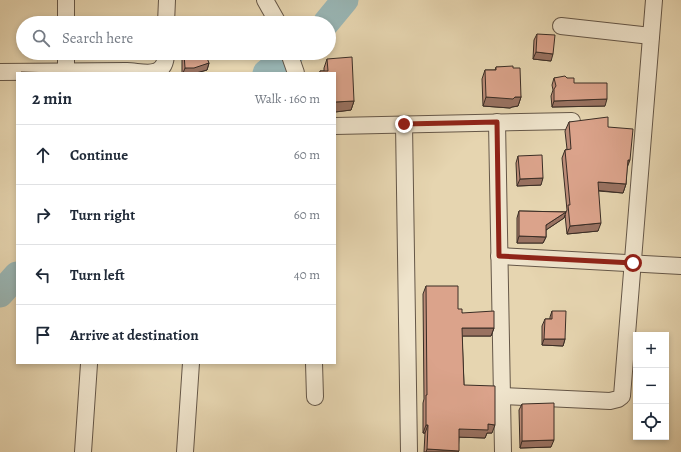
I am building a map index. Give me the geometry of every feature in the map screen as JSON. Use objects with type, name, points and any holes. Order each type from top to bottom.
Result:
[{"type":"street","points":[[66,0],[66,16]]},
{"type":"street","points":[[166,16],[167,0]]},
{"type":"street","points":[[265,0],[274,16]]},
{"type":"street","points":[[501,396],[610,402],[618,400],[622,396],[654,0]]},
{"type":"street","points":[[561,26],[651,36]]},
{"type":"street","points":[[66,60],[66,72]]},
{"type":"street","points":[[0,72],[154,72],[159,71],[163,67],[165,60]]},
{"type":"street","points":[[291,60],[296,72]]},
{"type":"street","points":[[336,126],[572,121]]},
{"type":"street","points":[[497,122],[503,452]]},
{"type":"street","points":[[404,124],[409,452]]},
{"type":"street","points":[[499,256],[681,266]]},
{"type":"street","points":[[83,452],[89,364]]},
{"type":"street","points":[[184,452],[191,364]]},
{"type":"street","points":[[314,364],[315,397]]},
{"type":"building","points":[[537,34],[555,35],[553,54],[536,52]]},
{"type":"building","points":[[352,57],[354,101],[336,102],[336,72],[320,72],[328,71],[327,60],[336,60],[336,58]]},
{"type":"building","points":[[184,60],[208,60],[209,63],[194,68],[185,68]]},
{"type":"building","points":[[513,66],[513,68],[520,68],[521,97],[515,97],[513,99],[486,97],[485,70],[496,70],[496,67]]},
{"type":"building","points":[[565,76],[567,78],[574,78],[574,83],[607,83],[607,99],[554,101],[554,89],[556,86],[554,78]]},
{"type":"building","points":[[608,117],[608,127],[633,129],[626,184],[598,182],[601,223],[570,226],[568,205],[570,205],[565,150],[571,149],[569,122]]},
{"type":"building","points":[[542,155],[543,178],[520,179],[518,156]]},
{"type":"building","points":[[519,211],[566,212],[546,225],[546,237],[519,236]]},
{"type":"building","points":[[426,286],[458,286],[458,309],[462,309],[462,313],[494,311],[494,328],[462,328],[464,385],[495,386],[495,425],[488,424],[488,430],[459,429],[459,451],[427,449]]},
{"type":"building","points":[[552,311],[566,311],[565,339],[544,339],[545,319],[552,319]]},
{"type":"building","points":[[554,403],[554,440],[522,441],[522,404]]},
{"type":"waterway","points":[[332,16],[345,0]]},
{"type":"waterway","points":[[267,72],[282,60]]},
{"type":"waterway","points":[[0,294],[16,276]]},
{"type":"route","points":[[404,124],[497,122],[499,256],[633,263]]}]
